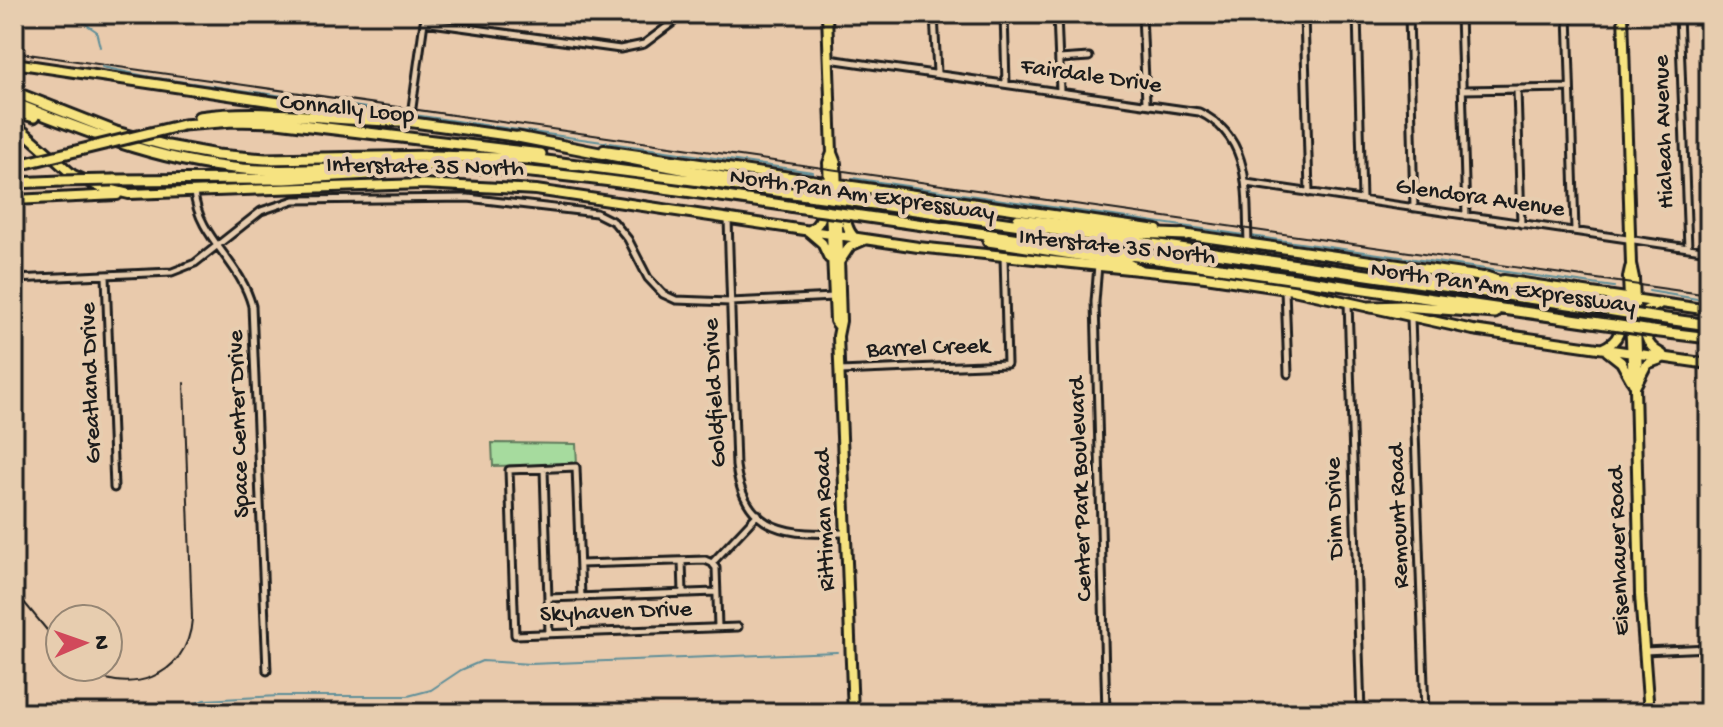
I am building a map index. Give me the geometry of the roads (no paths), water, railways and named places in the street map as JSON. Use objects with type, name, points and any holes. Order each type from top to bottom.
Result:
[{"type":"highway","name":"North Pan Am Expressway","points":[[14,92],[116,132],[217,155],[265,159],[489,156],[553,161],[956,214],[1100,238],[1709,325]]},
{"type":"highway","name":"North Pan Am Expressway","points":[[14,103],[121,145],[168,158],[224,167],[261,170],[455,166],[518,170],[854,215],[1709,341]]},
{"type":"highway","points":[[14,111],[124,149],[168,158]]},
{"type":"highway","points":[[183,123],[230,113],[276,112],[380,122],[410,118]]},
{"type":"highway","name":"Connally Loop","points":[[18,165],[183,123],[243,121],[481,145],[678,177]]},
{"type":"highway","points":[[518,137],[788,188],[815,196]]},
{"type":"highway","points":[[14,183],[285,179],[397,172],[518,170]]},
{"type":"highway","points":[[956,214],[1145,234],[1186,235]]},
{"type":"highway","points":[[938,228],[1010,245],[1124,262],[1138,269]]},
{"type":"highway","points":[[1486,277],[1521,291],[1576,305]]},
{"type":"highway","points":[[1370,307],[1403,306],[1610,325]]},
{"type":"main road","name":"Rittiman Road","points":[[827,14],[834,234],[841,321],[838,326]]},
{"type":"main road","name":"Eisenhauer Road","points":[[1623,14],[1643,651],[1649,713]]},
{"type":"main road","name":"Interstate 35 North","points":[[14,63],[410,118],[518,137],[1186,235],[1247,238],[1709,310]]},
{"type":"main road","name":"Interstate 35 North","points":[[14,123],[73,175],[100,187],[129,194],[422,184],[504,187],[860,239],[1004,257],[1098,264],[1285,289],[1473,330],[1709,364]]},
{"type":"main road","points":[[832,166],[846,182],[859,187],[846,198],[847,227],[860,239],[850,246],[836,268],[825,248],[807,229],[816,226],[821,217],[821,192],[811,179],[832,166]]},
{"type":"main road","points":[[14,200],[129,194]]},
{"type":"main road","name":"Rittiman Road","points":[[836,268],[834,297],[838,326],[853,713]]},
{"type":"main road","points":[[1606,294],[1622,289],[1631,277],[1645,296],[1667,304]]},
{"type":"main road","points":[[1606,294],[1619,305],[1620,333],[1616,341],[1603,349],[1621,362],[1635,384],[1647,364],[1670,358]]},
{"type":"main road","points":[[1667,304],[1652,305],[1646,310],[1645,336],[1650,347],[1670,358]]},
{"type":"street","points":[[410,118],[424,22],[620,49],[644,44],[684,14]]},
{"type":"street","points":[[934,14],[937,73]]},
{"type":"street","points":[[1004,14],[1006,83]]},
{"type":"street","points":[[1057,14],[1060,91]]},
{"type":"street","points":[[1142,14],[1146,103]]},
{"type":"street","points":[[1304,14],[1309,193]]},
{"type":"street","points":[[1357,14],[1362,200]]},
{"type":"street","points":[[1409,14],[1414,208]]},
{"type":"street","points":[[1460,14],[1466,216]]},
{"type":"street","points":[[1568,14],[1575,230]]},
{"type":"street","name":"Hialeah Avenue","points":[[1679,14],[1688,248]]},
{"type":"street","points":[[1059,59],[1089,57]]},
{"type":"street","name":"Fairdale Drive","points":[[829,59],[1192,110],[1219,124],[1237,148],[1246,183],[1247,238]]},
{"type":"street","points":[[1463,90],[1570,88]]},
{"type":"street","points":[[1517,89],[1521,224]]},
{"type":"street","name":"Glendora Avenue","points":[[1246,183],[1709,251]]},
{"type":"street","name":"Space Center Drive","points":[[194,192],[200,218],[240,273],[249,294],[254,319],[267,671]]},
{"type":"street","points":[[14,279],[164,274],[183,270],[261,211],[294,200],[468,198],[596,213],[614,222],[628,239],[648,278],[663,294],[690,303],[834,297]]},
{"type":"street","name":"Goldfield Drive","points":[[728,218],[737,475],[745,498],[758,514]]},
{"type":"street","name":"Barrel Creek","points":[[840,371],[1007,364],[1004,257]]},
{"type":"street","name":"Center Park Boulevard","points":[[1098,264],[1095,303],[1106,713]]},
{"type":"street","name":"Greatland Drive","points":[[106,276],[114,488]]},
{"type":"street","points":[[1285,289],[1288,374]]},
{"type":"street","name":"Dinn Drive","points":[[1348,302],[1361,713]]},
{"type":"street","name":"Remount Road","points":[[1411,318],[1425,713]]},
{"type":"street","points":[[549,633],[544,469],[576,467],[581,597]]},
{"type":"street","name":"Skyhaven Drive","points":[[544,469],[509,470],[515,635],[738,627]]},
{"type":"street","points":[[712,563],[758,514],[773,526],[795,534],[846,533]]},
{"type":"street","points":[[580,564],[705,560],[712,563],[716,568],[718,627]]},
{"type":"street","points":[[682,561],[683,593]]},
{"type":"street","points":[[548,598],[716,592]]},
{"type":"street","points":[[1643,651],[1709,648]]},
{"type":"waterway","points":[[79,14],[84,23],[96,31],[100,47]]},
{"type":"waterway","points":[[102,67],[150,77],[408,114]]},
{"type":"waterway","points":[[414,115],[813,172]]},
{"type":"waterway","points":[[852,178],[1244,235]]},
{"type":"waterway","points":[[1251,236],[1614,287]]},
{"type":"waterway","points":[[1649,291],[1709,301]]},
{"type":"waterway","points":[[1649,371],[1650,367]]},
{"type":"waterway","points":[[174,713],[204,700],[279,696],[408,696],[431,690],[461,670],[482,661],[530,664],[837,652]]},
{"type":"railway","points":[[14,52],[1709,295]]},
{"type":"railway","points":[[124,681],[151,677],[167,669],[188,640],[192,619],[184,383]]},
{"type":"railway","points":[[14,590],[44,627]]}]
